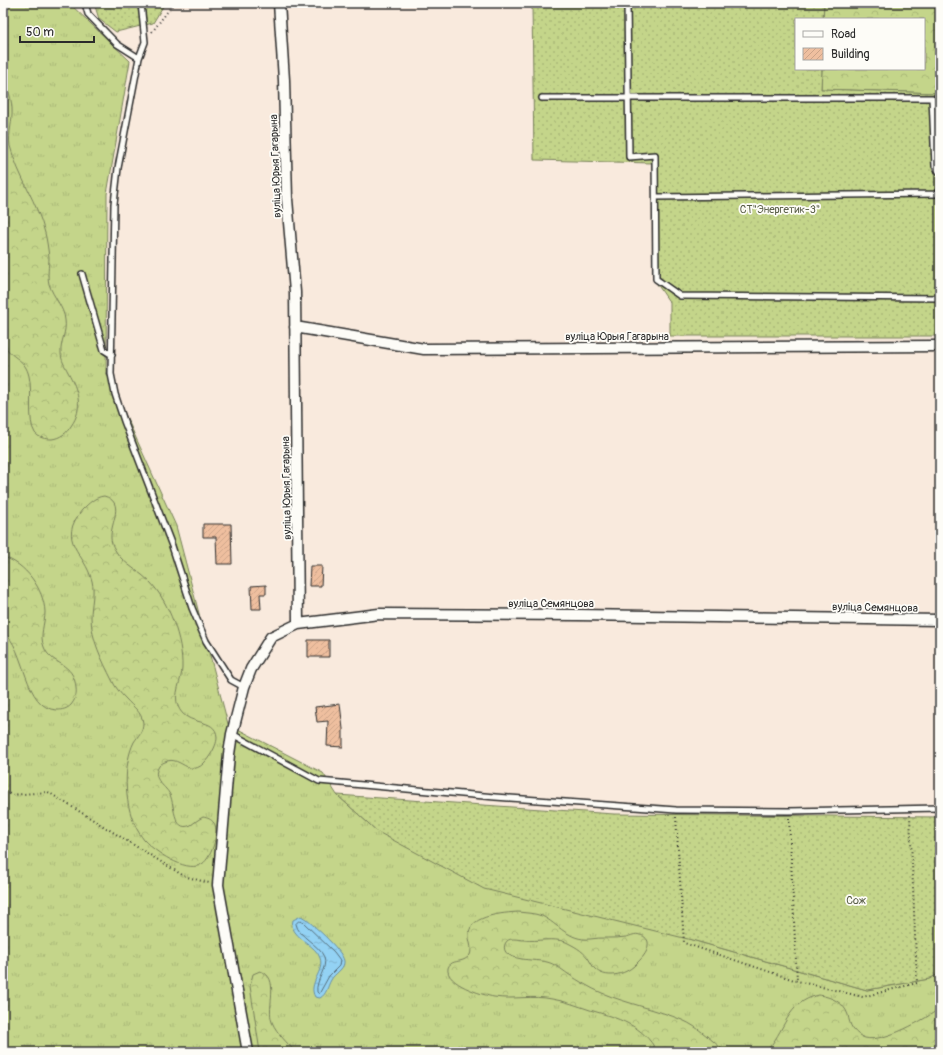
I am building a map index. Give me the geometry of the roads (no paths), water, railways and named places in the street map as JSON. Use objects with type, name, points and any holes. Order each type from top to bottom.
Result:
[{"type":"street","name":"вуліца Юрыя Гагарына","points":[[279,3],[284,80],[287,200],[295,292],[298,624]]},
{"type":"street","name":"вуліца Юрыя Гагарына","points":[[295,327],[424,349],[940,346]]},
{"type":"street","name":"вуліца Семянцова","points":[[248,1052],[218,885],[232,734],[250,669],[271,637],[298,624],[379,614],[578,614],[940,620]]},
{"type":"lane","points":[[85,3],[88,14],[112,39],[117,44],[139,58]]},
{"type":"lane","points":[[141,3],[145,42],[139,58],[118,168],[114,204],[111,374],[115,394],[172,546],[192,608],[206,641],[231,680],[244,687]]},
{"type":"lane","points":[[626,3],[629,157],[655,155],[656,279],[680,296],[940,298]]},
{"type":"lane","points":[[542,98],[932,98],[935,166],[940,173]]},
{"type":"lane","points":[[656,198],[936,194],[940,191]]},
{"type":"lane","points":[[82,274],[104,350],[112,355]]},
{"type":"lane","points":[[232,734],[319,781],[495,797],[676,810],[788,811],[940,808]]},
{"type":"water","points":[[301,916],[329,940],[340,953],[344,963],[342,968],[332,978],[326,992],[320,998],[315,997],[313,987],[320,968],[320,958],[318,953],[294,931],[292,926],[293,920]]},
{"type":"park label","name":"СТ\"Энергетик-3\"","points":[[780,209]]},
{"type":"park label","name":"Сож","points":[[856,900]]}]
